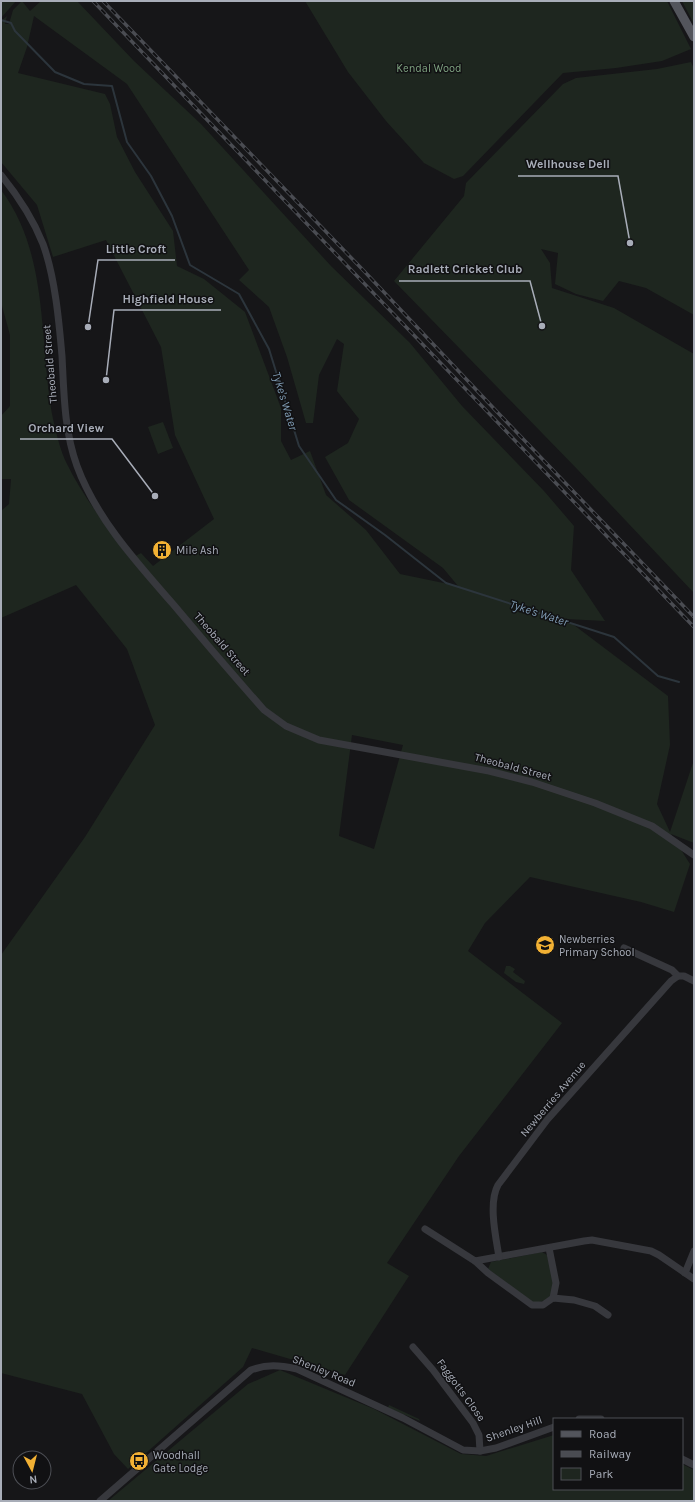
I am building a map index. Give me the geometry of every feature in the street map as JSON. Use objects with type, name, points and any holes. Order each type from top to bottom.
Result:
[{"type":"main road","points":[[674,1],[694,37]]},
{"type":"street","name":"Theobald Street","points":[[1,175],[16,194],[43,244],[56,306],[62,355],[65,414],[69,442],[77,467],[88,491],[133,558],[264,710],[286,726],[319,740],[489,770],[596,803],[652,826],[694,855]]},
{"type":"street","points":[[624,948],[672,970],[678,976],[684,976],[694,981]]},
{"type":"street","name":"Newberries Avenue","points":[[499,1257],[494,1229],[495,1194],[498,1185],[548,1120],[671,981],[678,976]]},
{"type":"street","points":[[425,1229],[475,1261],[488,1273],[532,1305],[543,1305],[553,1298],[574,1300],[595,1306],[608,1316]]},
{"type":"street","points":[[475,1261],[584,1241],[616,1244],[651,1251],[694,1279]]},
{"type":"street","points":[[549,1248],[556,1283],[553,1298]]},
{"type":"street","points":[[686,1273],[694,1251]]},
{"type":"street","name":"Faggotts Close","points":[[413,1348],[433,1370],[473,1423],[479,1435],[480,1451]]},
{"type":"street","name":"Shenley Road","points":[[100,1501],[240,1379],[251,1370],[264,1365],[280,1365],[296,1369],[403,1418],[463,1450],[480,1451]]},
{"type":"street","name":"Shenley Hill","points":[[480,1451],[496,1448],[553,1426]]},
{"type":"street","points":[[683,1460],[694,1465]]},
{"type":"green space","points":[[1,1],[16,1],[1,18]]},
{"type":"green space","points":[[22,1],[30,11],[41,1],[77,1],[134,61],[201,124],[331,266],[410,343],[462,406],[544,491],[574,526],[571,570],[605,621],[566,619],[668,696],[670,745],[657,804],[670,832],[694,760],[694,843],[671,834],[690,864],[674,912],[641,902],[530,877],[485,923],[468,951],[562,1023],[459,1156],[387,1263],[409,1276],[345,1375],[252,1348],[243,1367],[128,1469],[114,1454],[82,1394],[1,1373],[1,955],[85,837],[155,725],[127,649],[76,585],[1,618],[1,511],[9,504],[11,479],[1,479],[1,416],[10,406],[10,335],[1,302],[1,190],[16,215],[27,241],[35,269],[40,298],[48,386],[52,414],[58,439],[67,464],[88,501],[130,559],[141,553],[153,566],[214,519],[175,435],[161,347],[106,240],[53,257],[37,205],[1,162],[1,21],[7,16],[5,24],[9,24],[13,10]],"holes":[[[34,16],[127,84],[249,270],[239,280],[269,307],[287,357],[306,423],[313,423],[319,375],[337,339],[344,344],[337,391],[359,419],[348,443],[325,457],[349,500],[443,568],[458,586],[400,574],[366,530],[326,495],[310,451],[291,460],[281,441],[281,408],[245,312],[204,279],[177,266],[173,231],[135,172],[117,137],[110,104],[105,94],[18,73],[27,47]],[[352,735],[403,745],[374,849],[339,836]]]},
{"type":"green space","name":"Kendal Wood","points":[[305,1],[667,1],[691,49],[662,61],[616,68],[563,73],[463,176],[454,179],[424,163],[386,121],[348,72]]},
{"type":"green space","points":[[682,1],[694,1],[694,24]]},
{"type":"green space","points":[[691,62],[694,69],[694,315],[646,288],[619,281],[603,301],[576,294],[555,284],[558,253],[541,249],[550,263],[552,288],[614,308],[694,354],[694,593],[578,470],[394,281],[464,196],[466,183],[563,84],[576,78],[657,69]]},
{"type":"green space","points":[[163,422],[173,448],[158,454],[148,427]]},
{"type":"green space","points":[[506,966],[510,966],[515,969],[513,972],[525,981],[524,984],[516,982],[504,973]]},
{"type":"green space","points":[[542,1252],[547,1255],[553,1278],[552,1292],[549,1297],[543,1301],[534,1303],[488,1269],[491,1262]]},
{"type":"green space","points":[[280,1370],[374,1409],[461,1454],[486,1456],[553,1435],[553,1490],[683,1490],[683,1464],[694,1470],[694,1501],[108,1501],[248,1384]]},
{"type":"green space","points":[[389,1405],[419,1419],[420,1421],[388,1408]]},
{"type":"waterway","name":"Tyke's Water","points":[[1,20],[11,23],[15,31],[55,72],[84,84],[112,86],[127,142],[151,176],[172,216],[190,265],[239,294],[269,349],[299,446],[336,500],[385,535],[446,583],[614,637],[658,676],[679,682]]},
{"type":"railway","points":[[93,1],[694,627]]},
{"type":"railway","points":[[103,1],[363,270],[694,617]]},
{"type":"place","name":"Wellhouse Dell","points":[[630,243]]},
{"type":"place","name":"Radlett Cricket Club","points":[[542,326]]},
{"type":"place","name":"Little Croft","points":[[88,327]]},
{"type":"place","name":"Highfield House","points":[[106,380]]},
{"type":"place","name":"Orchard View","points":[[155,496]]},
{"type":"place","name":"Mile Ash","points":[[162,550]]},
{"type":"place","name":"Newberries Primary School","points":[[545,945]]},
{"type":"place","name":"Woodhall Gate Lodge","points":[[139,1461]]}]
